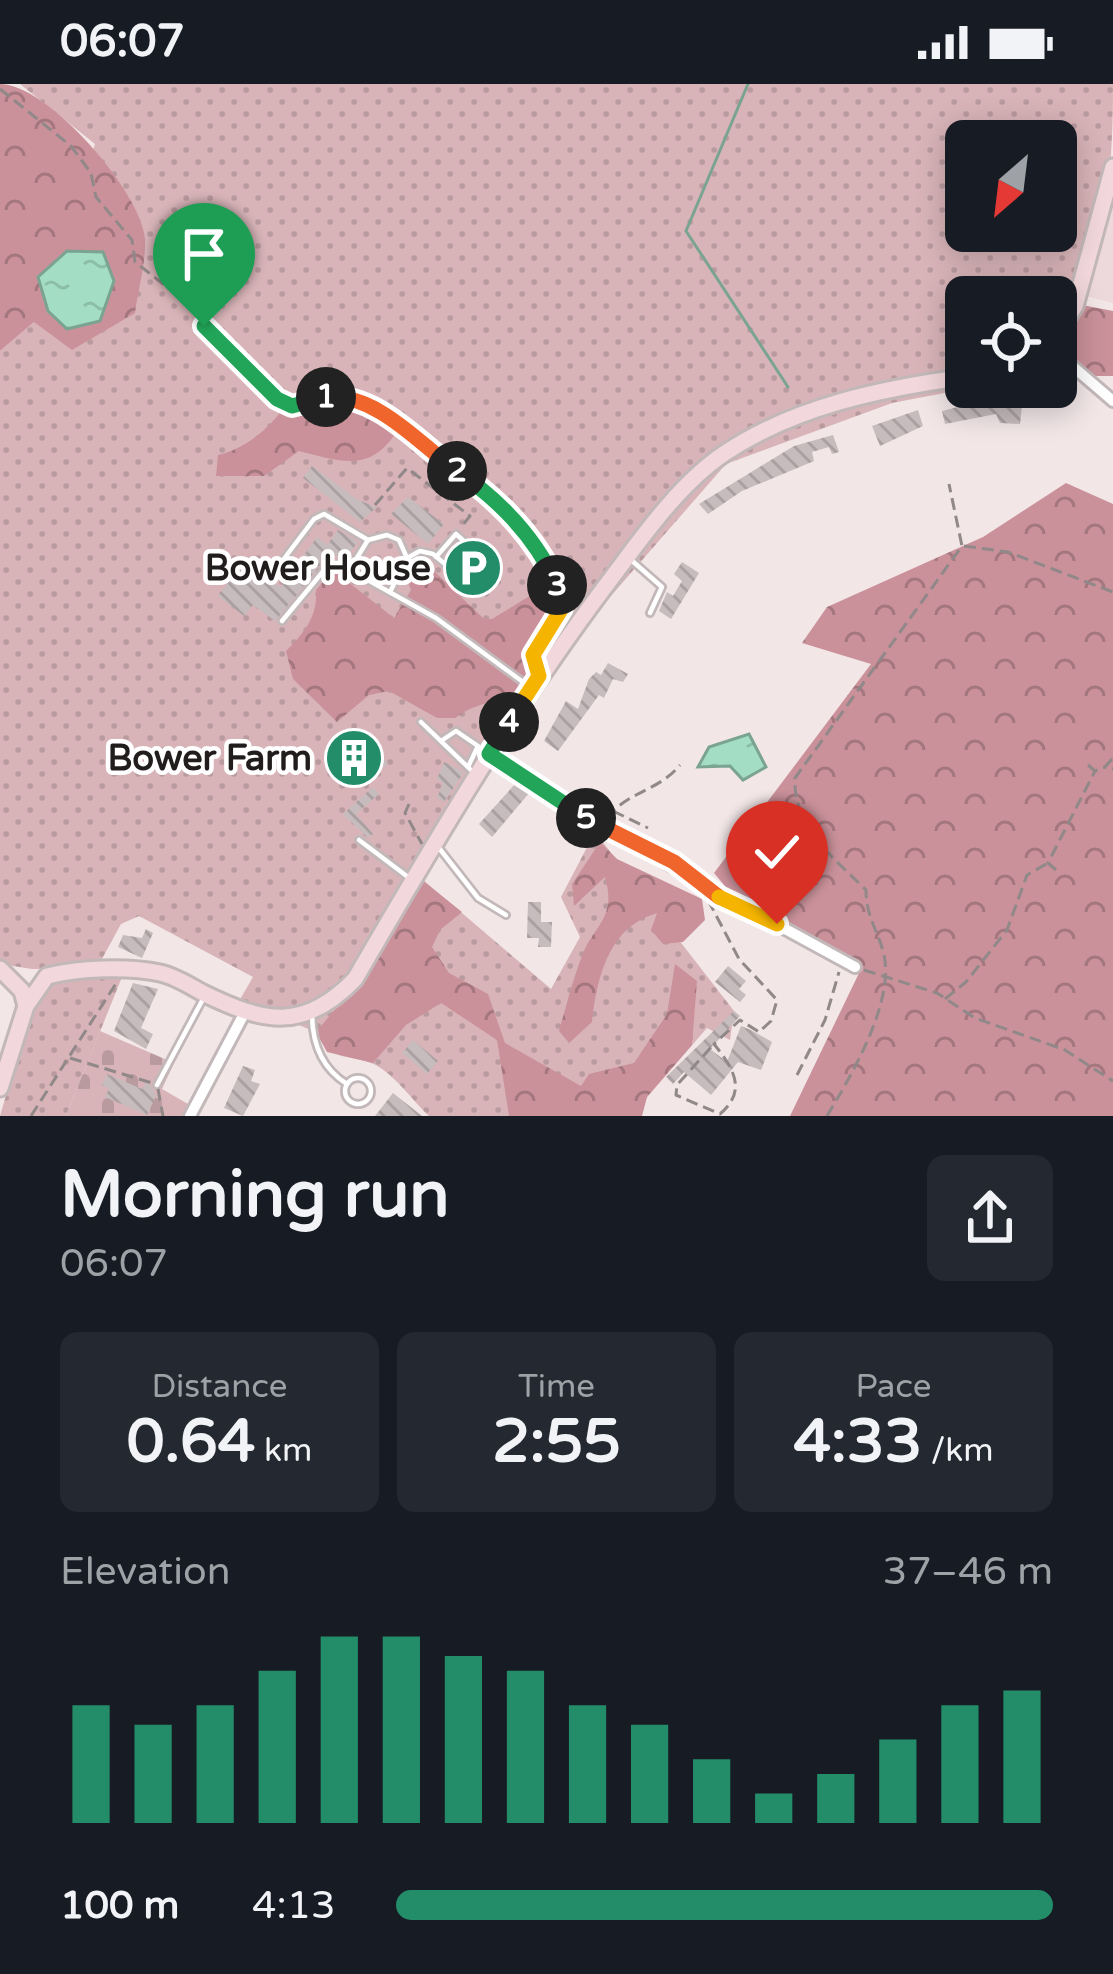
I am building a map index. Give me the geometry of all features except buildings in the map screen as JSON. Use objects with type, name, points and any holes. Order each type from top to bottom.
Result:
[{"type":"main road","points":[[1077,300],[1101,231],[1113,167]]},
{"type":"main road","points":[[0,969],[41,979],[125,971],[163,973],[269,1019],[332,1003],[355,979],[472,771],[489,754],[535,682],[651,525],[723,454],[796,415],[945,380]]},
{"type":"main road","points":[[0,969],[16,982],[26,1006]]},
{"type":"main road","points":[[0,1088],[26,1006],[41,979]]},
{"type":"street","points":[[1077,370],[1113,401]]},
{"type":"street","points":[[489,754],[600,827],[674,862],[733,905],[855,967]]},
{"type":"street","points":[[190,1116],[245,1012]]},
{"type":"lane","points":[[272,576],[314,519],[324,514],[368,540]]},
{"type":"lane","points":[[389,592],[407,558],[420,551],[436,557],[476,590],[496,570],[456,534],[436,557]]},
{"type":"lane","points":[[350,569],[368,540],[387,535],[399,540],[407,558]]},
{"type":"lane","points":[[627,557],[662,587],[650,613]]},
{"type":"lane","points":[[283,621],[331,564],[350,569],[535,682]]},
{"type":"lane","points":[[421,722],[472,771]]},
{"type":"lane","points":[[441,741],[455,731],[478,746],[472,771]]},
{"type":"lane","points":[[359,840],[413,879]]},
{"type":"lane","points":[[432,846],[478,898],[506,915]]},
{"type":"lane","points":[[157,1084],[206,994]]},
{"type":"lane","points":[[312,1011],[315,1042],[330,1073],[347,1084],[365,1079],[369,1098],[353,1102],[346,1095],[347,1084]]},
{"type":"path","points":[[0,89],[71,146],[92,173],[96,197],[132,240],[135,262],[176,294],[277,399],[292,406],[329,396],[380,412],[495,498],[538,549],[556,582],[562,608],[533,655],[535,682]]},
{"type":"path","points":[[375,505],[407,468],[414,470],[470,516],[456,534]]},
{"type":"path","points":[[827,1116],[878,1017],[885,976],[866,890],[827,855],[794,805],[795,778],[962,546],[949,484]]},
{"type":"path","points":[[962,546],[1008,552],[1113,592]]},
{"type":"path","points":[[945,999],[966,982],[1006,930],[1027,875],[1048,863],[1094,771],[1112,759]]},
{"type":"path","points":[[600,827],[621,800],[665,783],[680,765]]},
{"type":"path","points":[[1088,765],[1094,771]]},
{"type":"path","points":[[1105,767],[1113,769]]},
{"type":"path","points":[[409,804],[405,813],[411,828],[432,846]]},
{"type":"path","points":[[613,811],[649,828]]},
{"type":"path","points":[[1048,863],[1056,870]]},
{"type":"path","points":[[700,882],[739,959],[777,1000],[765,1029],[759,1032],[740,1020],[714,1044],[677,1085],[676,1095],[720,1114],[736,1088],[736,1072],[714,1044]]},
{"type":"path","points":[[797,1075],[835,995],[837,958]]},
{"type":"path","points":[[855,967],[1065,1050],[1113,1081]]},
{"type":"path","points":[[31,1116],[125,971]]},
{"type":"path","points":[[68,1058],[157,1084],[163,1116]]},
{"type":"shaded area","points":[[1113,195],[1113,303],[1086,296]]},
{"type":"green space","points":[[0,84],[20,89],[66,121],[110,170],[140,219],[145,248],[135,313],[72,350],[34,322],[0,351]]},
{"type":"green space","points":[[20,84],[1113,84],[1103,220],[1077,305],[1077,276],[945,276],[945,393],[892,403],[726,464],[589,621],[486,772],[422,879],[551,989],[580,937],[561,897],[595,832],[734,1011],[730,1040],[707,1028],[647,1097],[641,1116],[429,1116],[379,1067],[339,1055],[316,1032],[239,1001],[253,977],[139,916],[121,924],[97,968],[32,969],[0,964],[0,351],[34,322],[95,144]]},
{"type":"green space","points":[[1082,305],[1113,311],[1113,376],[1077,376],[1077,313]]},
{"type":"green space","points":[[325,393],[364,393],[403,421],[393,438],[371,457],[346,461],[299,451],[264,476],[216,476],[218,455],[257,436],[286,404]]},
{"type":"green space","points":[[1066,483],[1113,504],[1113,1116],[790,1116],[861,969],[735,898],[714,873],[871,664],[802,643],[827,607],[983,537]]},
{"type":"green space","points":[[413,567],[433,570],[483,618],[492,619],[541,589],[557,591],[572,612],[514,693],[455,718],[437,718],[389,691],[369,695],[337,722],[293,679],[286,651],[308,624],[316,590],[333,570],[394,618],[411,590],[407,580]]},
{"type":"green space","points":[[600,842],[617,859],[702,899],[705,920],[683,942],[663,944],[651,930],[657,913],[627,929],[602,971],[592,1022],[569,1043],[559,1031],[582,956],[608,903],[605,877],[574,906],[572,884]]},
{"type":"green space","points":[[422,880],[462,912],[440,930],[432,947],[449,973],[488,994],[505,1043],[581,1086],[589,1074],[634,1063],[667,1014],[675,964],[697,981],[692,1045],[647,1097],[642,1116],[509,1116],[497,1040],[441,1003],[406,1025],[373,1063],[327,1052],[316,1032],[354,987]]},
{"type":"green space","points":[[122,977],[66,1116],[0,1116],[39,981]]},
{"type":"green space","points":[[100,1031],[174,1063],[162,1089],[188,1104],[183,1116],[66,1116]]},
{"type":"water","points":[[67,251],[103,252],[114,281],[100,321],[67,329],[48,311],[38,277]]},
{"type":"water","points":[[749,734],[766,767],[743,780],[730,766],[698,767],[709,747]]},
{"type":"waterway","points":[[748,84],[686,231],[788,387]]},
{"type":"place","name":"Bower House","points":[[473,568]]},
{"type":"place","name":"Bower Farm","points":[[354,758]]},
{"type":"route","points":[[204,326],[277,399],[292,406],[329,396],[380,412],[495,498],[538,549],[556,582],[562,608],[533,655],[539,676],[489,754],[601,828],[674,862],[713,893],[777,924]]}]
